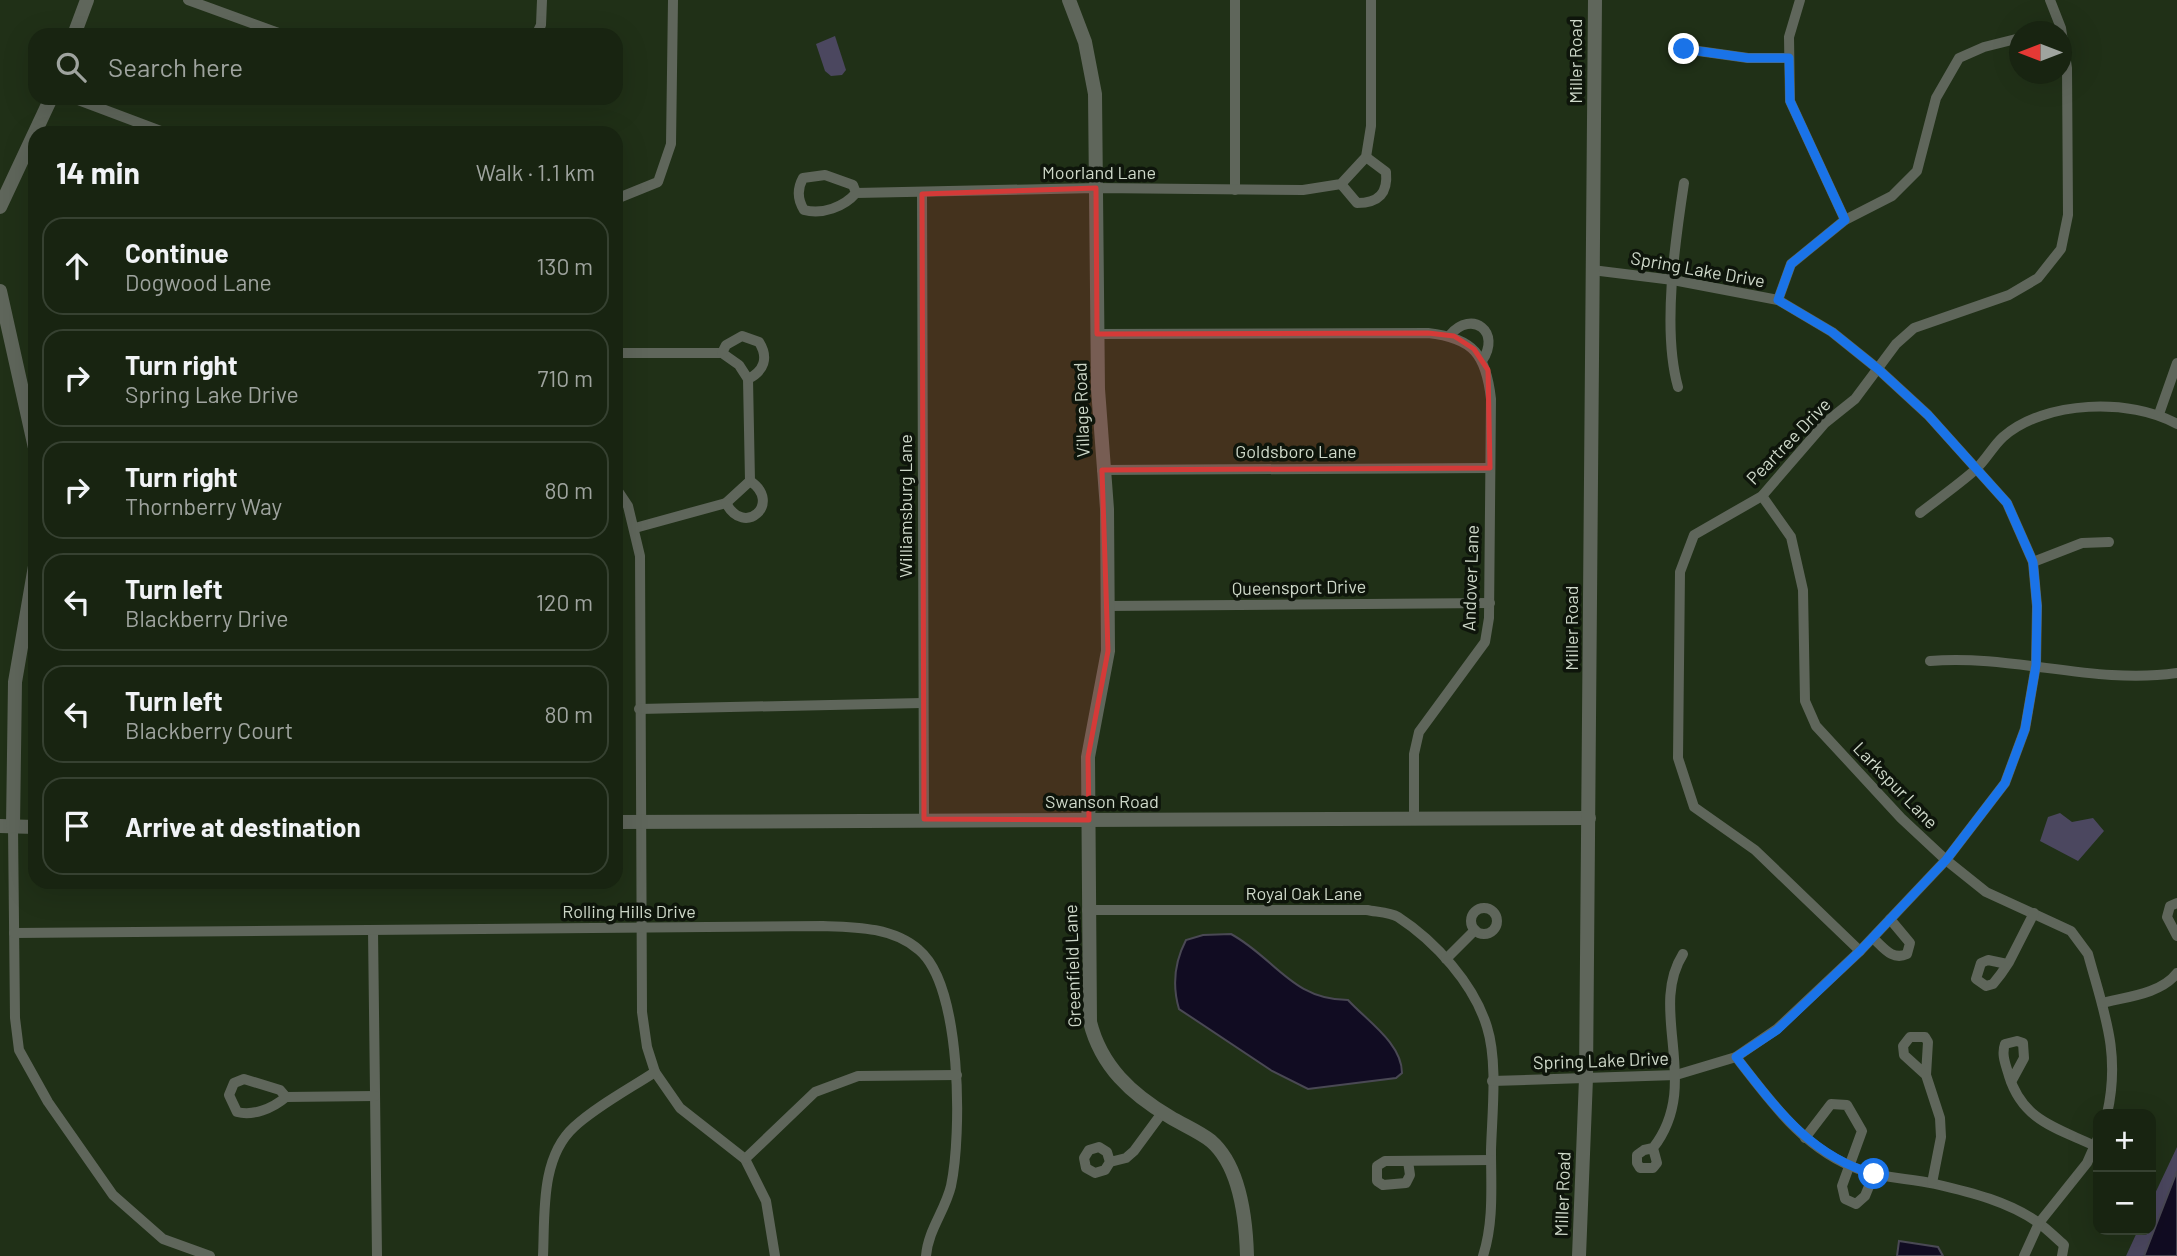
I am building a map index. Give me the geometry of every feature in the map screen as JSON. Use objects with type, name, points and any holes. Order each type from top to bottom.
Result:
[{"type":"street","points":[[77,28],[87,0]]},
{"type":"street","points":[[188,0],[265,28]]},
{"type":"street","points":[[540,28],[542,0]]},
{"type":"street","points":[[623,196],[658,183],[671,144],[673,0]]},
{"type":"street","name":"Village Road","points":[[1069,0],[1091,66],[1095,94],[1097,334],[1102,470],[1107,509],[1108,651],[1088,757],[1089,820]]},
{"type":"street","points":[[1235,0],[1236,190]]},
{"type":"street","points":[[1366,157],[1386,172],[1387,185],[1381,196],[1370,203],[1357,203],[1341,184],[1366,157],[1371,126],[1371,0]]},
{"type":"street","name":"Miller Road","points":[[1579,1256],[1586,1078],[1595,0]]},
{"type":"street","points":[[1800,0],[1791,20],[1790,101],[1845,220]]},
{"type":"street","name":"Peartree Drive","points":[[2050,0],[2058,21]]},
{"type":"street","points":[[1778,300],[1791,264],[1845,220],[1892,196],[1917,171],[1936,98],[1959,58],[1984,47],[2009,41]]},
{"type":"street","points":[[1684,49],[1748,58],[1789,58]]},
{"type":"street","name":"Peartree Drive","points":[[1860,951],[1755,850],[1694,807],[1678,758],[1680,572],[1694,535],[1762,496],[1825,423],[1855,399],[1896,344],[1914,328],[2009,295],[2038,278],[2061,249],[2068,215],[2067,84]]},
{"type":"street","points":[[38,126],[48,105]]},
{"type":"street","points":[[92,105],[147,126]]},
{"type":"street","points":[[0,207],[28,147]]},
{"type":"street","name":"Moorland Lane","points":[[856,193],[853,185],[825,175],[803,178],[798,187],[799,202],[804,210],[815,213],[847,203],[856,193],[922,194],[1096,188],[1303,190],[1341,184]]},
{"type":"street","points":[[1678,387],[1673,367],[1673,280],[1684,183]]},
{"type":"street","name":"Williamsburg Lane","points":[[922,194],[924,819]]},
{"type":"street","name":"Spring Lake Drive","points":[[1492,1082],[1676,1075],[1736,1057],[1777,1030],[1873,938],[1946,860],[2005,783],[2025,729],[2036,665],[2037,606],[2033,562],[2007,503],[1928,415],[1878,369],[1832,332],[1778,300],[1673,280],[1592,270]]},
{"type":"street","points":[[0,291],[28,417]]},
{"type":"street","name":"Andover Lane","points":[[1097,334],[1450,335],[1458,326],[1470,323],[1482,327],[1489,338],[1489,350],[1482,360],[1488,370],[1491,399],[1490,603],[1485,642],[1419,732],[1414,754],[1414,819]]},
{"type":"street","points":[[1450,335],[1474,349],[1482,360]]},
{"type":"street","points":[[722,353],[726,345],[742,336],[758,342],[765,359],[762,368],[748,379]]},
{"type":"street","points":[[623,353],[722,353],[739,366],[748,379],[750,481],[726,503],[635,528]]},
{"type":"street","points":[[2160,414],[2177,363]]},
{"type":"street","points":[[1920,513],[1976,469],[2004,436],[2034,420],[2061,411],[2105,405],[2160,414],[2177,424]]},
{"type":"street","name":"Goldsboro Lane","points":[[1102,470],[1490,468]]},
{"type":"street","points":[[726,503],[731,513],[741,518],[752,517],[761,509],[764,498],[759,487],[750,481]]},
{"type":"street","name":"Larkspur Lane","points":[[1762,496],[1791,537],[1803,590],[1805,701],[1816,726],[1901,818],[1946,860],[1986,892],[2057,923],[2082,942],[2102,1003],[2115,1068],[2107,1109]]},
{"type":"street","points":[[623,498],[635,528],[640,555],[642,1012],[647,1047],[655,1072],[680,1108],[745,1159],[766,1201],[775,1256]]},
{"type":"street","points":[[2033,562],[2082,543],[2109,542]]},
{"type":"street","name":"Queensport Drive","points":[[1107,606],[1490,603]]},
{"type":"street","points":[[28,607],[15,682],[7,826],[14,933],[15,1018],[19,1050],[48,1102],[113,1195],[163,1239],[210,1256]]},
{"type":"street","points":[[1930,661],[1965,658],[2120,674],[2177,673]]},
{"type":"street","points":[[639,709],[922,703]]},
{"type":"street","name":"Swanson Road","points":[[623,822],[1589,818]]},
{"type":"street","name":"Greenfield Lane","points":[[1089,820],[1087,910],[1090,1022],[1097,1047],[1115,1075],[1163,1113],[1212,1142],[1233,1175],[1242,1198],[1247,1256]]},
{"type":"street","points":[[7,826],[28,827]]},
{"type":"street","points":[[2177,904],[2170,906],[2166,917],[2177,936]]},
{"type":"street","name":"Royal Oak Lane","points":[[1087,910],[1367,910],[1396,916],[1446,958],[1465,983],[1488,1028],[1492,1082],[1491,1160],[1489,1237],[1483,1256]]},
{"type":"street","points":[[2007,964],[2034,913]]},
{"type":"street","points":[[1873,938],[1891,955],[1896,957],[1907,954],[1910,943],[1890,919]]},
{"type":"street","name":"Rolling Hills Drive","points":[[14,933],[823,926],[864,928],[891,934],[920,950],[944,986],[957,1075],[956,1135],[951,1188],[927,1241],[926,1256]]},
{"type":"street","points":[[373,930],[377,1256]]},
{"type":"street","points":[[1446,958],[1475,930]]},
{"type":"street","points":[[1653,1148],[1672,1118],[1676,1075],[1672,972],[1683,954]]},
{"type":"street","points":[[2102,1003],[2154,989],[2177,973]]},
{"type":"street","points":[[1736,1057],[1785,1120],[1805,1138],[1850,1165],[1874,1174],[1932,1184],[1983,1197],[2039,1223],[2064,1244],[2062,1256]]},
{"type":"street","points":[[543,1256],[545,1191],[554,1157],[573,1128],[655,1072]]},
{"type":"street","points":[[745,1159],[815,1092],[858,1076],[957,1075]]},
{"type":"street","points":[[1926,1075],[1940,1118],[1941,1137],[1932,1184]]},
{"type":"street","points":[[285,1097],[280,1090],[244,1079],[234,1083],[229,1096],[237,1112],[248,1115],[278,1104],[285,1097],[375,1096]]},
{"type":"street","points":[[2011,1082],[2026,1110],[2037,1119],[2093,1140]]},
{"type":"street","points":[[1805,1138],[1831,1104],[1847,1105],[1862,1131],[1842,1193],[1848,1202],[1856,1204],[1861,1201],[1874,1174]]},
{"type":"street","points":[[1110,1162],[1126,1158],[1134,1152],[1163,1113]]},
{"type":"street","points":[[2024,1256],[2039,1223],[2074,1182],[2093,1149]]},
{"type":"street","points":[[1408,1161],[1491,1160]]},
{"type":"highlighted area","points":[[1096,188],[1097,334],[1428,333],[1454,336],[1474,349],[1488,370],[1490,468],[1102,470],[1108,651],[1088,757],[1089,820],[924,819],[922,194]]},
{"type":"shaded area","points":[[835,36],[846,70],[842,75],[831,76],[825,71],[816,44]]},
{"type":"shaded area","points":[[2060,813],[2072,822],[2093,818],[2104,831],[2078,861],[2040,841],[2048,817]]},
{"type":"shaded area","points":[[1231,934],[1285,976],[1312,993],[1348,1000],[1390,1042],[1400,1062],[1402,1073],[1396,1078],[1308,1089],[1272,1071],[1179,1009],[1175,974],[1186,940],[1203,935]]},
{"type":"shaded area","points":[[2177,1147],[2177,1256],[2126,1256],[2136,1235],[2156,1235],[2156,1191]]},
{"type":"shaded area","points":[[2177,1171],[2177,1256],[2144,1256],[2152,1235],[2156,1235],[2156,1225]]},
{"type":"shaded area","points":[[1899,1241],[1938,1247],[1943,1256],[1897,1256]]},
{"type":"route","points":[[1684,49],[1748,58],[1789,58],[1790,101],[1845,220],[1818,239],[1791,264],[1778,300],[1832,332],[1928,415],[2007,503],[2033,562],[2037,606],[2036,665],[2025,729],[2005,783],[1946,860],[1860,951],[1777,1030],[1736,1057],[1785,1120],[1805,1138],[1850,1165],[1874,1174]]}]
